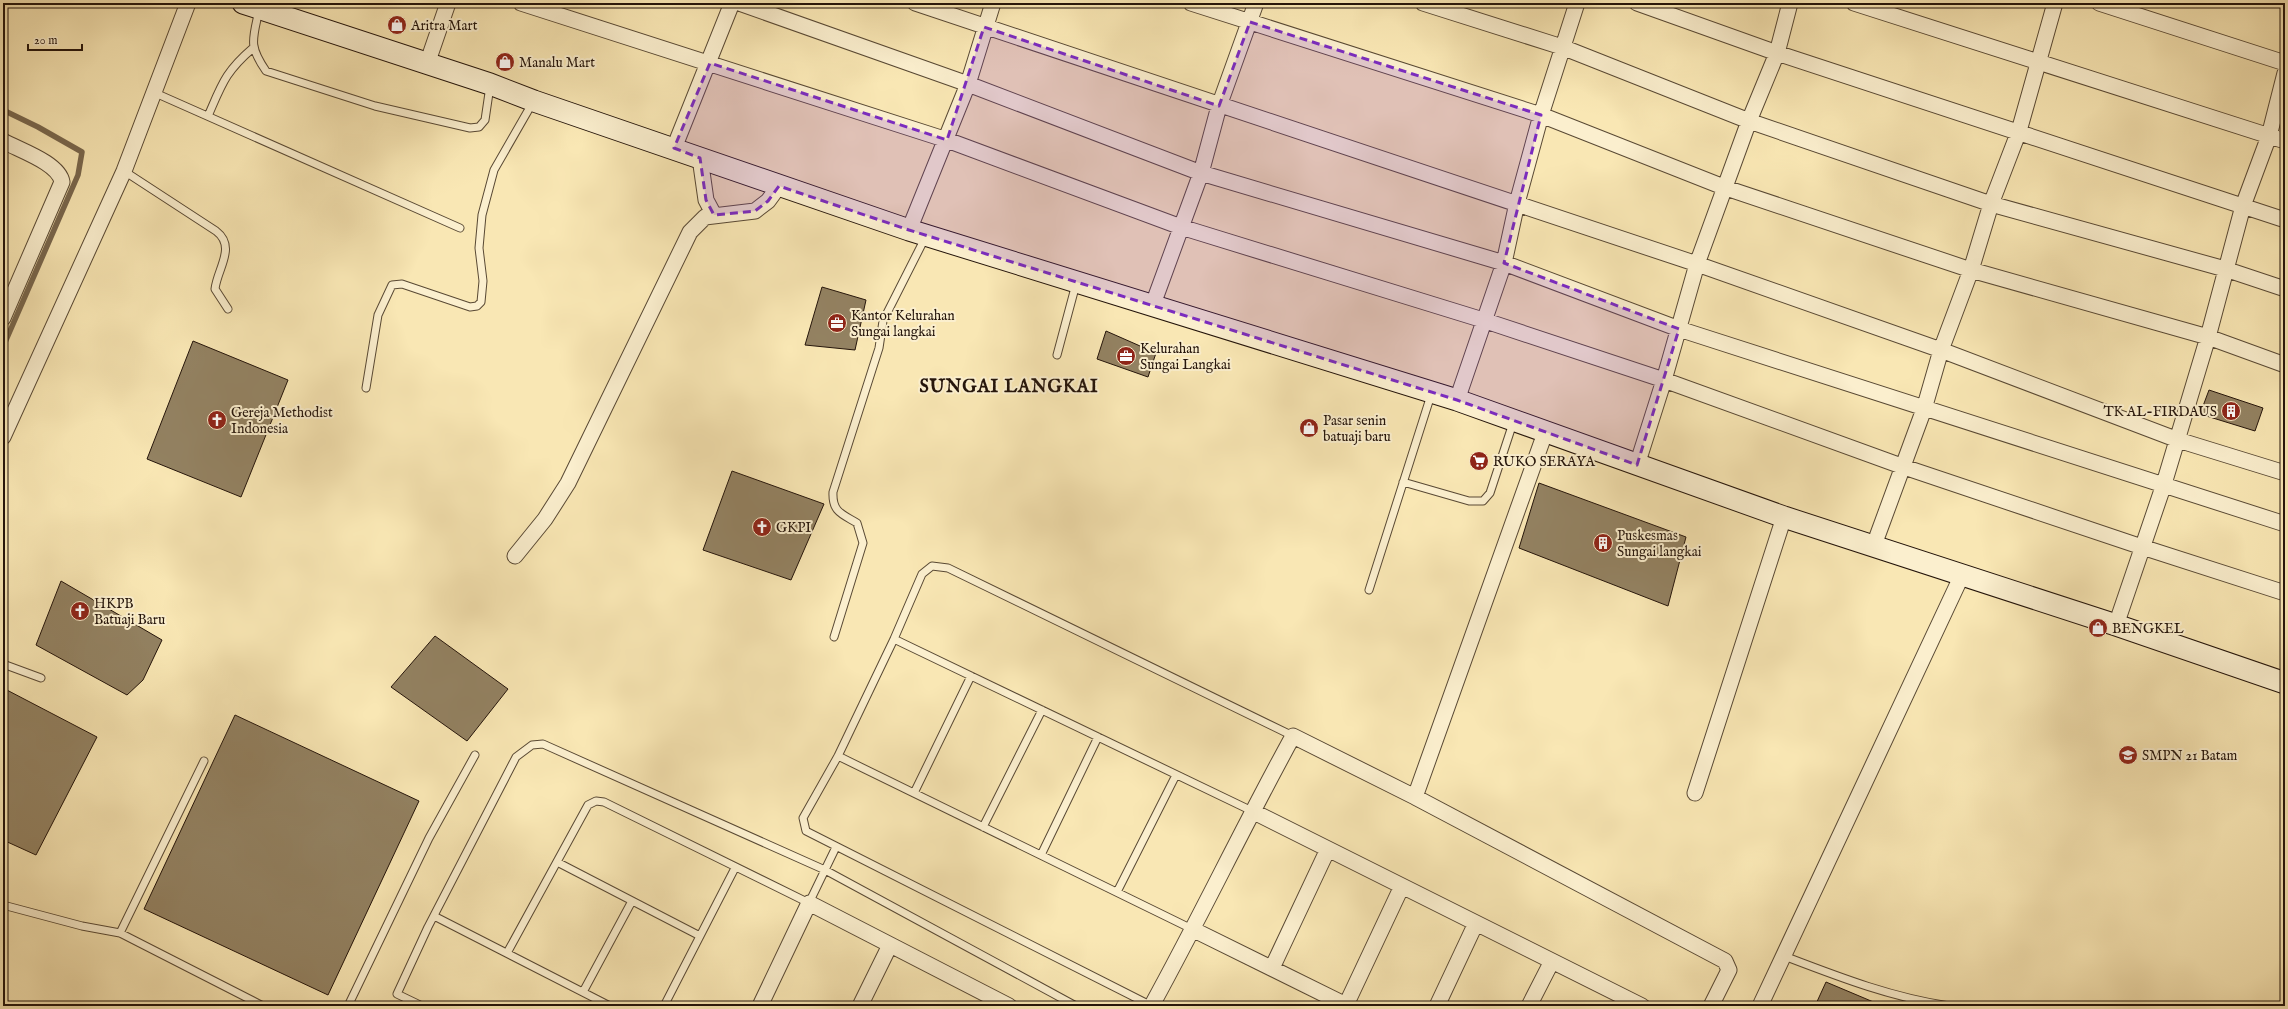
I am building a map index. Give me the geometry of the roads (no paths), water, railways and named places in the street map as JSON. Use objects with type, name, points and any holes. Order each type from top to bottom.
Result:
[{"type":"street","points":[[3,437],[124,171],[188,3]]},
{"type":"street","points":[[427,64],[448,3]]},
{"type":"street","points":[[521,3],[947,140],[1181,227],[1483,320],[1664,380],[1904,467],[2142,548],[2285,593]]},
{"type":"street","points":[[674,148],[710,63],[732,3]]},
{"type":"street","points":[[739,3],[968,84],[1200,173],[1504,263],[1679,329],[2163,487],[2285,524]]},
{"type":"street","points":[[915,3],[1219,106],[1517,203],[1697,264],[1941,350],[2178,440],[2285,473]]},
{"type":"street","points":[[917,233],[947,140],[968,84],[984,27],[993,3]]},
{"type":"street","points":[[1191,3],[1541,115],[1726,188],[1972,270],[2208,337],[2285,365]]},
{"type":"street","points":[[1152,307],[1200,173],[1219,106],[1256,3]]},
{"type":"street","points":[[1423,3],[1562,47],[1749,120],[1991,204],[2225,269],[2285,289]]},
{"type":"street","points":[[1457,400],[1483,320],[1504,263],[1517,203],[1541,115],[1577,3]]},
{"type":"street","points":[[1637,3],[1777,53],[2019,131],[2285,220]]},
{"type":"street","points":[[1637,466],[1664,380],[1697,264],[1726,188],[1749,120],[1777,53],[1790,3]]},
{"type":"street","points":[[1854,3],[2285,141]]},
{"type":"street","points":[[1874,545],[1904,467],[1924,409],[1941,350],[1972,270],[1991,204],[2019,131],[2055,3]]},
{"type":"street","points":[[2099,3],[2285,63]]},
{"type":"street","points":[[252,5],[490,84],[534,101],[917,233],[1152,307],[1457,400],[1637,466],[1784,517],[1874,545],[2116,625],[2285,683]]},
{"type":"street","points":[[2116,625],[2178,440],[2208,337],[2243,206],[2269,136],[2285,73]]},
{"type":"street","points":[[3,141],[49,165],[58,172],[62,182],[3,318]]},
{"type":"street","points":[[700,158],[706,200],[714,215]]},
{"type":"street","points":[[515,556],[545,520],[568,483],[690,232],[705,217],[755,212],[768,201],[779,186]]},
{"type":"street","points":[[1414,797],[1545,433]]},
{"type":"street","points":[[1695,793],[1784,517]]},
{"type":"street","points":[[1760,1006],[1962,575]]},
{"type":"street","points":[[1153,1006],[1194,930],[1252,811],[1293,736],[1414,797],[1725,961],[1729,970],[1711,1006]]},
{"type":"street","points":[[1252,811],[1642,1006]]},
{"type":"street","points":[[1272,968],[1328,850]]},
{"type":"street","points":[[1194,930],[1347,1006],[1402,886]]},
{"type":"street","points":[[760,1006],[809,903],[1008,1006]]},
{"type":"street","points":[[1437,1006],[1476,923]]},
{"type":"street","points":[[860,1006],[890,945]]},
{"type":"street","points":[[1529,1006],[1552,961]]},
{"type":"lane","points":[[252,5],[253,48],[266,71],[375,106],[470,128],[479,127],[485,120],[490,84]]},
{"type":"lane","points":[[208,116],[226,75],[236,63],[253,48]]},
{"type":"lane","points":[[153,92],[460,228]]},
{"type":"lane","points":[[366,388],[378,315],[392,285],[402,284],[470,306],[477,306],[481,302],[483,281],[479,248],[482,215],[494,170],[534,101]]},
{"type":"lane","points":[[124,171],[216,231],[224,239],[226,250],[215,289],[228,309]]},
{"type":"lane","points":[[834,637],[863,543],[858,524],[838,512],[833,503],[833,492],[879,348],[883,321],[917,233]]},
{"type":"lane","points":[[1057,356],[1076,282]]},
{"type":"lane","points":[[1369,590],[1431,392]]},
{"type":"lane","points":[[1403,482],[1469,501],[1483,501],[1490,494],[1513,420]]},
{"type":"lane","points":[[1153,1006],[809,834],[806,831],[803,822],[838,756],[894,639],[922,574],[932,566],[940,566],[1293,736]]},
{"type":"lane","points":[[894,639],[1252,811]]},
{"type":"lane","points":[[3,664],[41,678]]},
{"type":"lane","points":[[914,793],[971,676]]},
{"type":"lane","points":[[983,827],[1042,710]]},
{"type":"lane","points":[[1041,855],[1098,737]]},
{"type":"lane","points":[[422,1006],[397,994],[434,916],[516,757],[532,745],[543,744],[824,870],[1076,1006]]},
{"type":"lane","points":[[348,1006],[430,838],[475,755]]},
{"type":"lane","points":[[838,756],[1194,930]]},
{"type":"lane","points":[[120,933],[204,761]]},
{"type":"lane","points":[[1117,892],[1176,775]]},
{"type":"lane","points":[[507,953],[588,805],[596,801],[604,802],[735,868],[809,903],[836,847]]},
{"type":"lane","points":[[557,862],[700,936]]},
{"type":"lane","points":[[664,1006],[735,868]]},
{"type":"lane","points":[[583,992],[632,901]]},
{"type":"lane","points":[[3,905],[82,926],[120,933],[263,1006]]},
{"type":"lane","points":[[434,916],[610,1006]]},
{"type":"lane","points":[[1784,956],[1869,988],[1914,1000],[1949,1006]]},
{"type":"waterway","points":[[3,110],[38,127],[82,152],[78,175],[3,347]]},
{"type":"place","name":"Aritra Mart","points":[[397,25]]},
{"type":"place","name":"Manalu Mart","points":[[505,62]]},
{"type":"place","name":"Kantor Kelurahan Sungai langkai","points":[[837,323]]},
{"type":"place","name":"Kelurahan Sungai Langkai","points":[[1126,356]]},
{"type":"place","name":"TK AL-FIRDAUS","points":[[2231,411]]},
{"type":"place","name":"Gereja Methodist Indonesia","points":[[217,420]]},
{"type":"place","name":"Pasar senin batuaji baru","points":[[1309,428]]},
{"type":"place","name":"RUKO SERAYA","points":[[1479,461]]},
{"type":"place","name":"GKPI","points":[[762,527]]},
{"type":"place","name":"Puskesmas Sungai langkai","points":[[1603,543]]},
{"type":"place","name":"HKPB Batuaji Baru","points":[[80,611]]},
{"type":"place","name":"BENGKEL","points":[[2098,628]]},
{"type":"place","name":"SMPN 21 Batam","points":[[2128,755]]},
{"type":"district","name":"SUNGAI LANGKAI","points":[[1009,386]]}]
